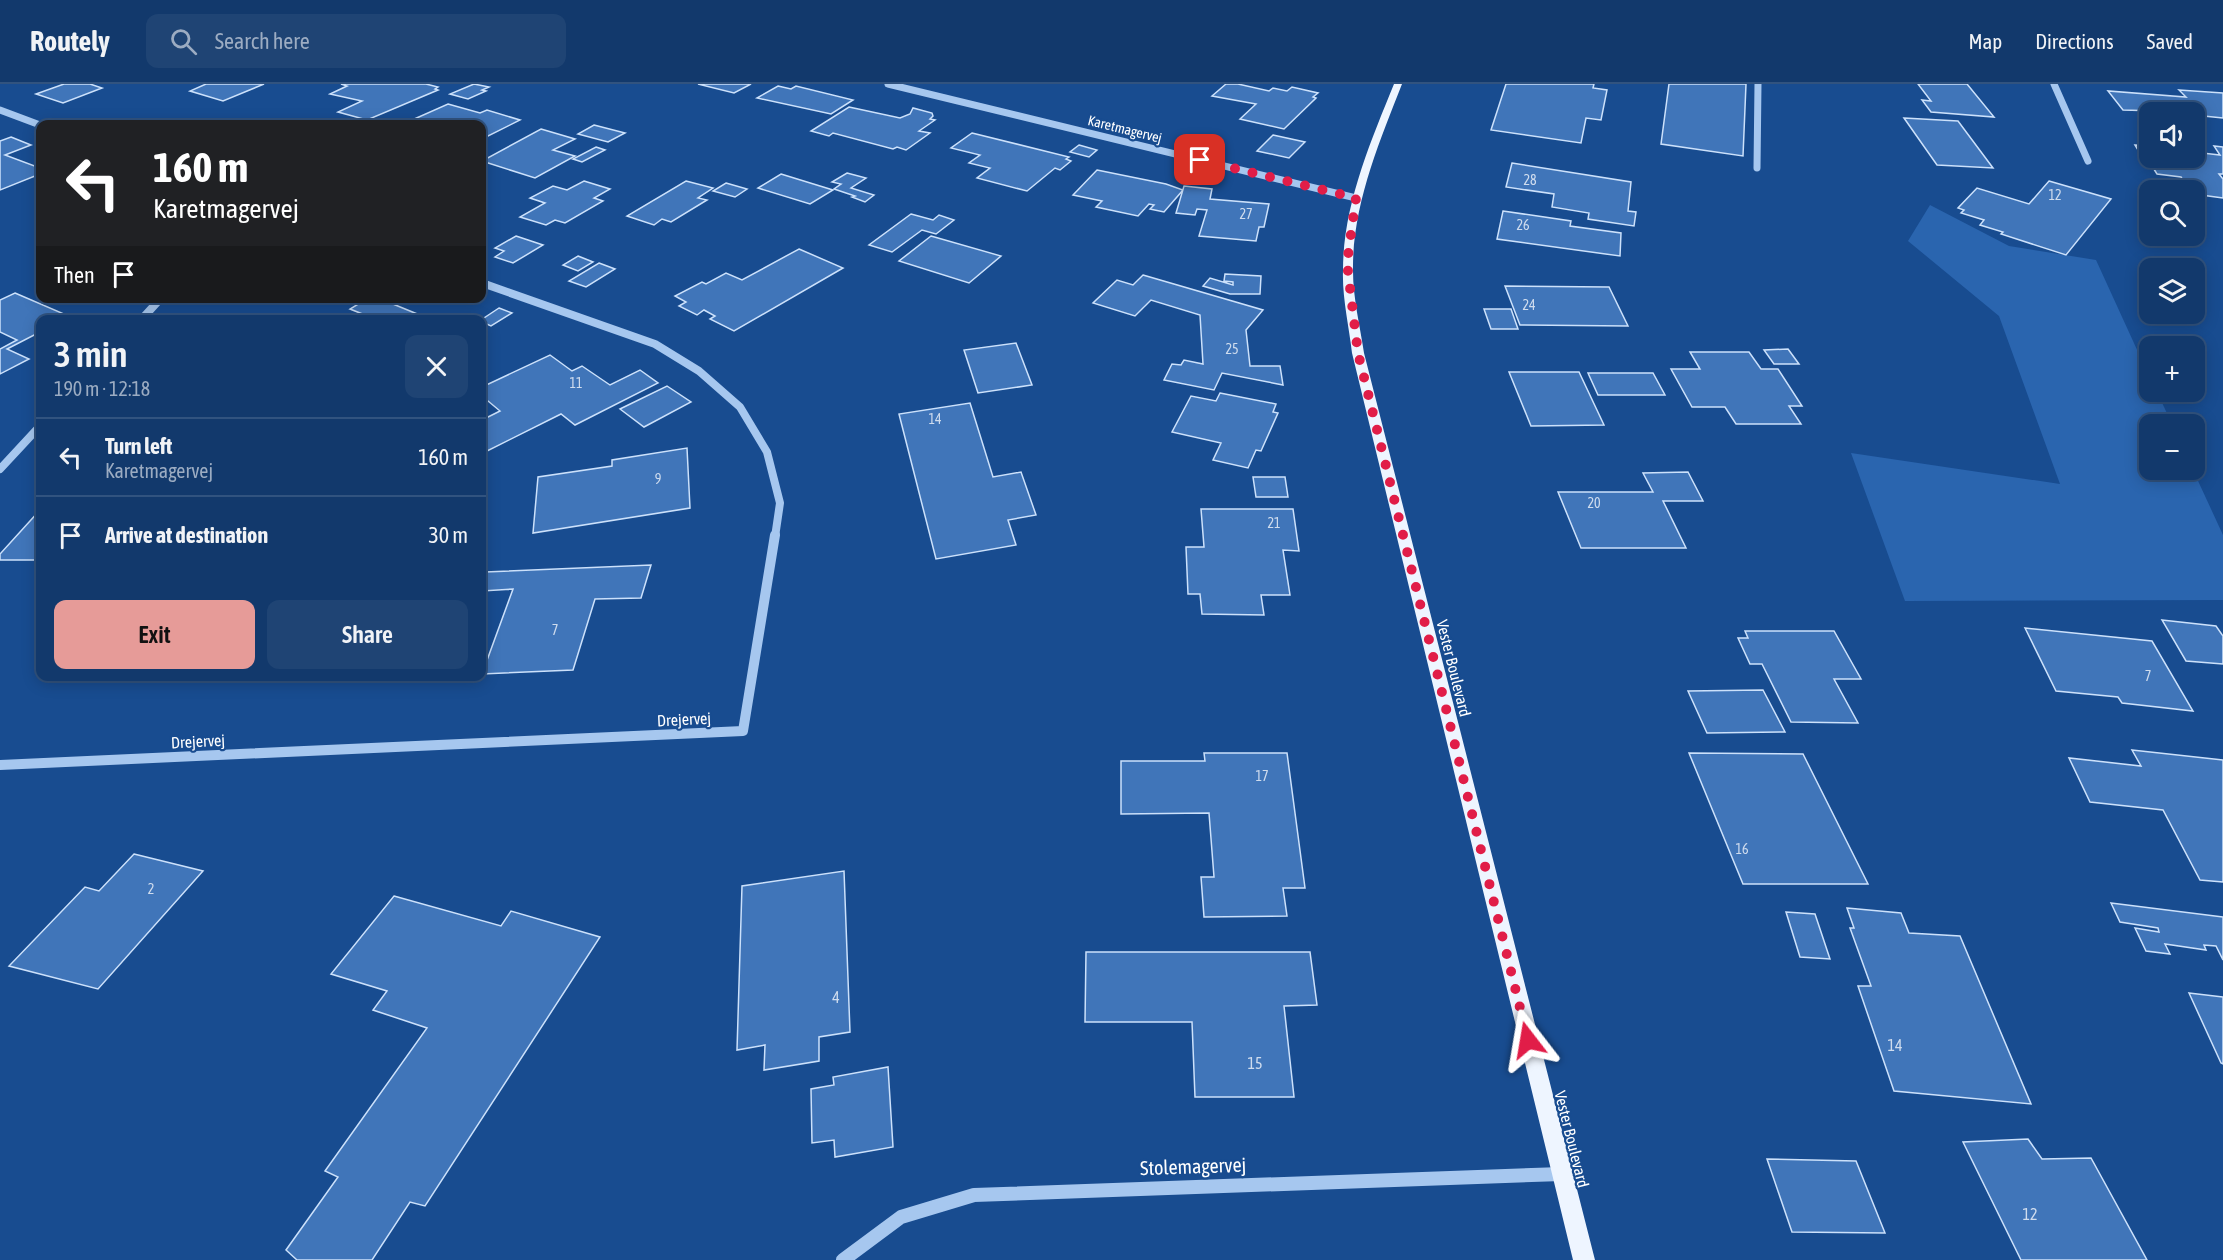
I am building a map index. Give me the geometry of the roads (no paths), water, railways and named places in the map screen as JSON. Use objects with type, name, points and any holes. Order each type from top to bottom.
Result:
[{"type":"main road","name":"Vester Boulevard","points":[[1398,84],[1369,157],[1356,198],[1347,263],[1358,353],[1584,1260]]},
{"type":"street","name":"Karetmagervej","points":[[888,84],[1356,198]]},
{"type":"street","points":[[1757,168],[1758,84]]},
{"type":"street","points":[[2054,84],[2088,161]]},
{"type":"street","points":[[0,110],[36,124]]},
{"type":"street","name":"Drejervej","points":[[0,765],[743,731],[780,503],[768,452],[740,407],[699,371],[655,344],[486,284]]},
{"type":"street","points":[[146,315],[156,303]]},
{"type":"street","points":[[0,469],[36,430]]},
{"type":"street","name":"Stolemagervej","points":[[843,1260],[901,1217],[974,1195],[1562,1174]]}]
